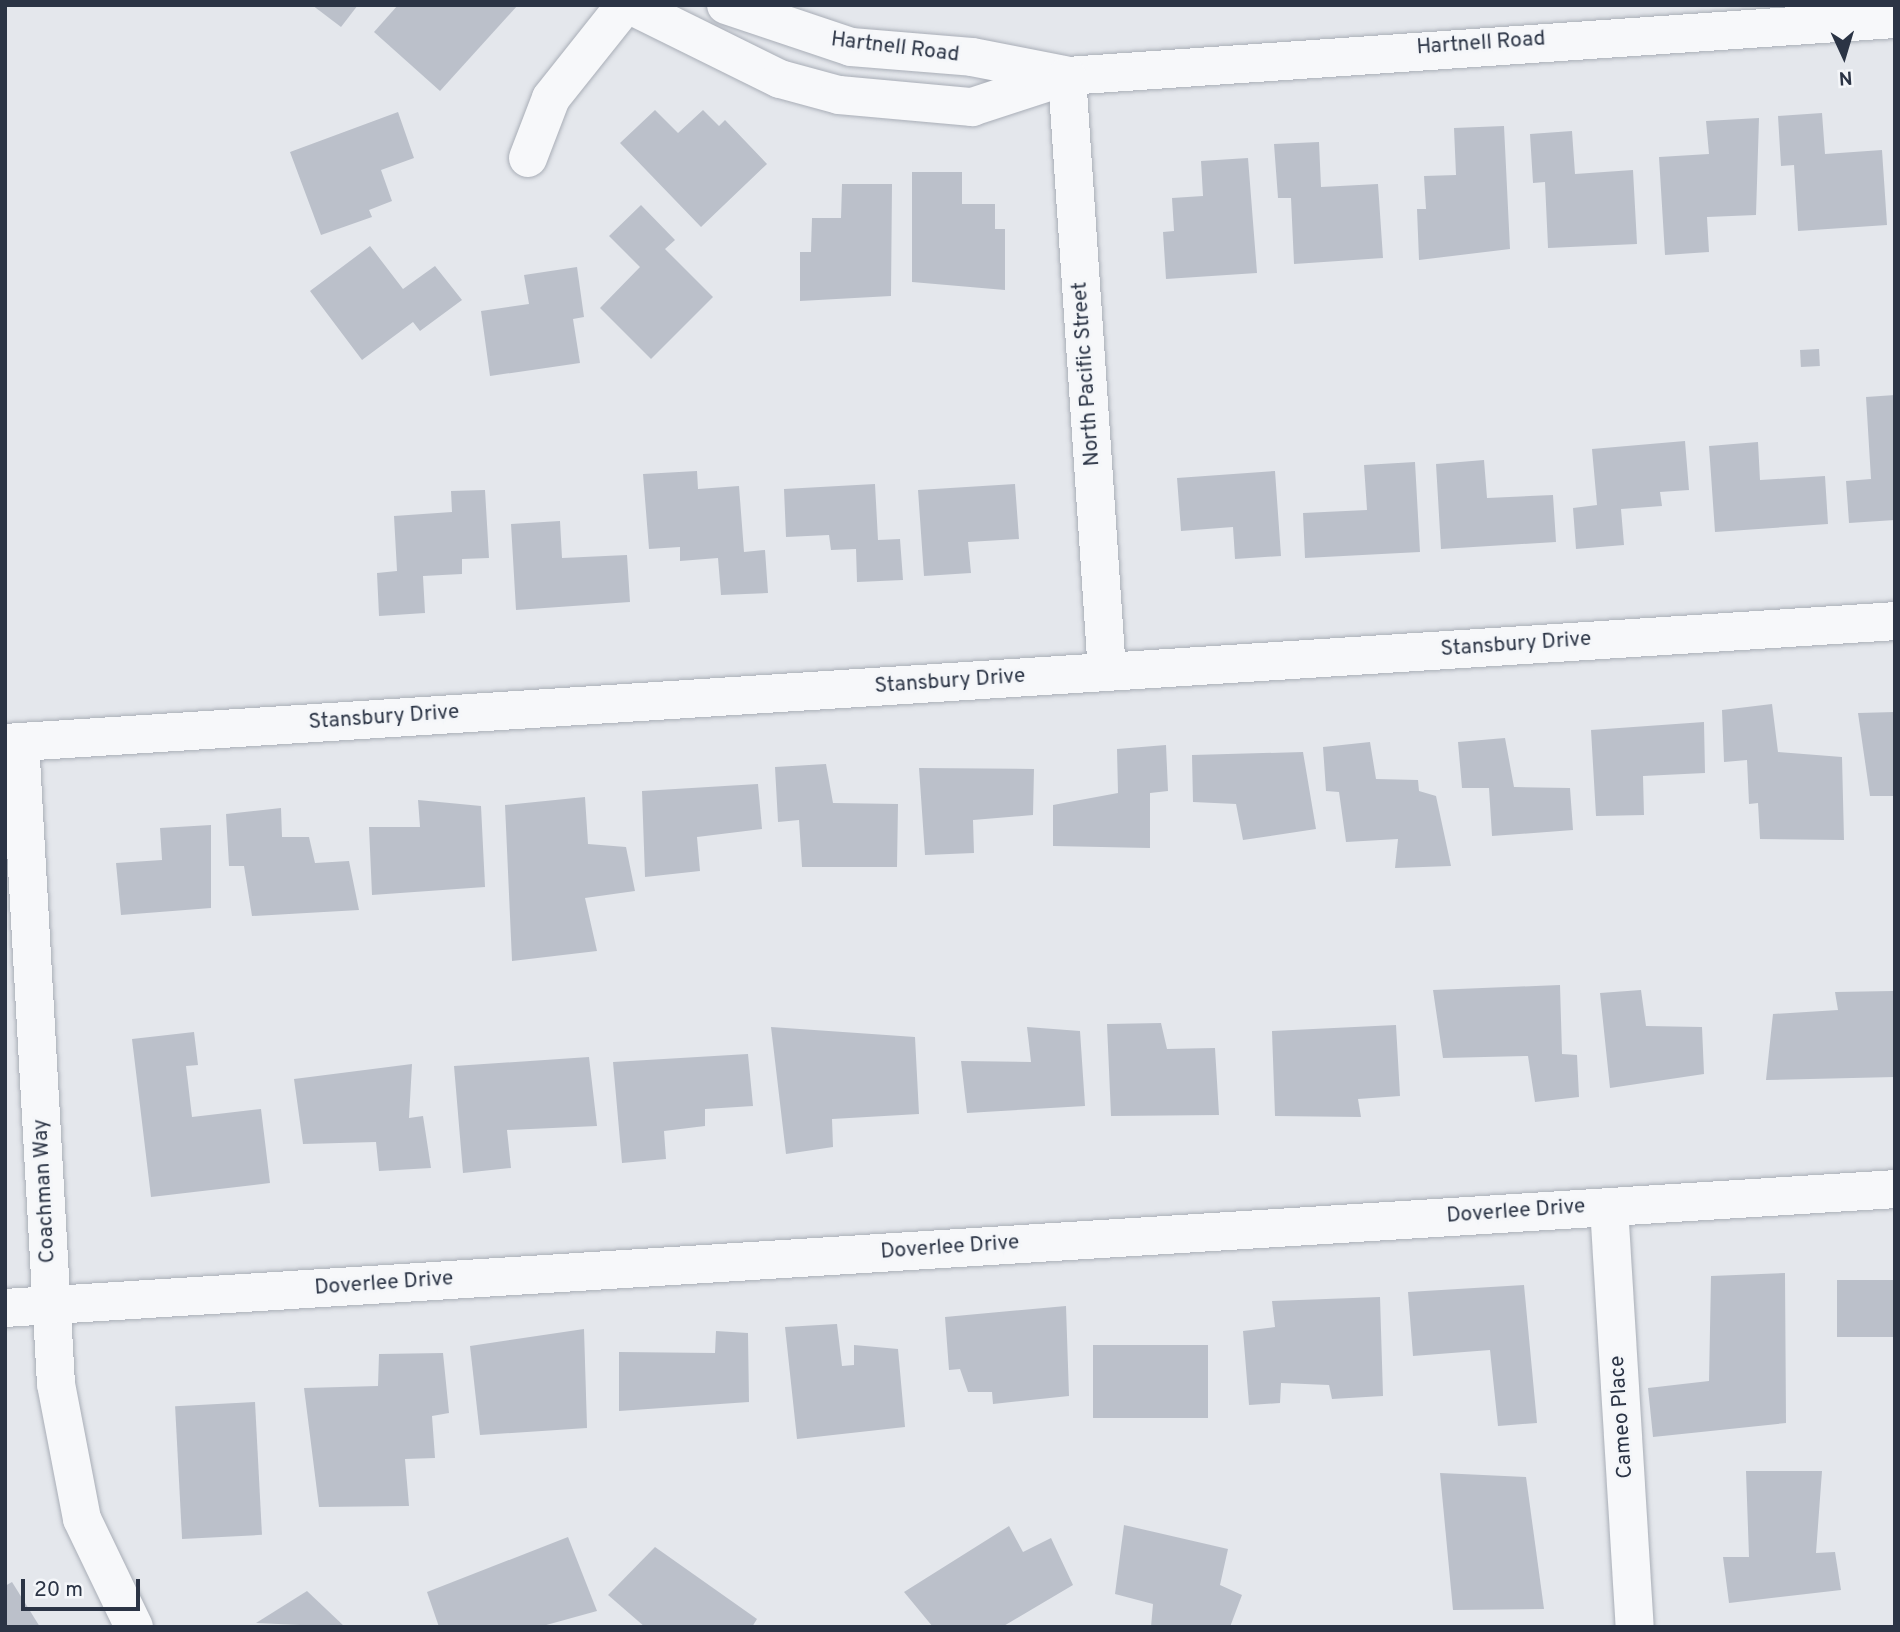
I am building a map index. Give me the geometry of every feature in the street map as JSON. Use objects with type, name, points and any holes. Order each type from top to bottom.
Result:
[{"type":"street","name":"Hartnell Road","points":[[627,5],[724,57],[839,96],[972,107],[1067,76],[1895,19]]},
{"type":"street","points":[[528,158],[551,98],[627,5]]},
{"type":"street","name":"Hartnell Road","points":[[726,5],[850,47],[972,57],[1067,76]]},
{"type":"street","name":"North Pacific Street","points":[[1067,76],[1107,672]]},
{"type":"street","name":"Stansbury Drive","points":[[12,742],[1895,621]]},
{"type":"street","name":"Coachman Way","points":[[12,742],[56,1384],[82,1518],[134,1627]]},
{"type":"street","name":"Doverlee Drive","points":[[5,1308],[1895,1189]]},
{"type":"street","name":"Cameo Place","points":[[1609,1207],[1634,1627]]},
{"type":"building","points":[[312,5],[358,5],[341,27]]},
{"type":"building","points":[[398,5],[518,5],[440,91],[374,32]]},
{"type":"building","points":[[655,110],[678,133],[703,110],[719,126],[725,120],[767,164],[701,227],[620,143]]},
{"type":"building","points":[[398,112],[414,158],[381,170],[392,201],[369,210],[372,217],[321,235],[290,152]]},
{"type":"building","points":[[1822,113],[1825,154],[1882,150],[1887,225],[1798,231],[1794,165],[1781,166],[1778,116]]},
{"type":"building","points":[[1759,118],[1756,215],[1707,217],[1709,252],[1665,255],[1659,157],[1709,154],[1706,121]]},
{"type":"building","points":[[1504,126],[1510,249],[1419,260],[1417,209],[1426,209],[1424,176],[1456,175],[1454,128]]},
{"type":"building","points":[[1572,131],[1575,174],[1633,170],[1637,244],[1548,248],[1545,182],[1533,183],[1530,134]]},
{"type":"building","points":[[1319,142],[1321,187],[1378,184],[1383,258],[1294,264],[1291,198],[1278,198],[1274,144]]},
{"type":"building","points":[[1248,158],[1257,273],[1166,279],[1163,232],[1174,231],[1172,198],[1203,196],[1201,161]]},
{"type":"building","points":[[912,172],[962,172],[962,204],[995,204],[995,229],[1005,229],[1005,290],[912,282]]},
{"type":"building","points":[[842,184],[892,184],[891,296],[800,301],[800,252],[811,252],[812,218],[841,218]]},
{"type":"building","points":[[641,205],[675,240],[665,249],[713,297],[651,359],[600,308],[640,267],[609,236]]},
{"type":"building","points":[[370,246],[403,289],[435,266],[462,300],[420,331],[413,322],[362,360],[310,291]]},
{"type":"building","points":[[577,267],[584,317],[573,319],[580,363],[490,376],[481,311],[529,304],[524,275]]},
{"type":"building","points":[[1819,349],[1820,366],[1801,367],[1800,350]]},
{"type":"building","points":[[1895,395],[1895,520],[1849,523],[1846,481],[1871,479],[1866,397]]},
{"type":"building","points":[[1685,441],[1689,490],[1660,492],[1662,506],[1621,509],[1624,545],[1576,549],[1573,508],[1597,505],[1592,449]]},
{"type":"building","points":[[1758,442],[1760,480],[1825,476],[1828,524],[1715,532],[1709,446]]},
{"type":"building","points":[[1484,460],[1487,498],[1553,495],[1556,542],[1441,549],[1436,464]]},
{"type":"building","points":[[1415,462],[1420,552],[1305,558],[1303,513],[1367,510],[1364,465]]},
{"type":"building","points":[[697,471],[698,489],[739,486],[744,552],[765,550],[768,593],[721,595],[718,558],[680,561],[680,547],[649,549],[643,474]]},
{"type":"building","points":[[1275,471],[1281,556],[1235,559],[1233,527],[1181,531],[1177,478]]},
{"type":"building","points":[[875,484],[878,540],[900,539],[903,580],[857,582],[856,549],[831,550],[829,535],[786,537],[784,489]]},
{"type":"building","points":[[1015,484],[1019,539],[968,542],[971,573],[924,576],[918,490]]},
{"type":"building","points":[[485,490],[489,558],[462,559],[462,574],[423,576],[425,613],[379,616],[377,573],[397,571],[394,516],[452,512],[451,491]]},
{"type":"building","points":[[560,521],[562,558],[627,555],[630,602],[516,610],[511,524]]},
{"type":"building","points":[[1772,704],[1778,752],[1842,757],[1844,840],[1760,839],[1758,803],[1749,804],[1747,760],[1724,762],[1722,710]]},
{"type":"building","points":[[1895,712],[1895,796],[1870,796],[1858,713]]},
{"type":"building","points":[[1704,722],[1705,773],[1643,776],[1644,815],[1596,816],[1591,730]]},
{"type":"building","points":[[1505,738],[1514,787],[1570,788],[1573,830],[1492,836],[1489,788],[1462,788],[1458,742]]},
{"type":"building","points":[[1370,742],[1376,779],[1418,780],[1419,791],[1436,796],[1451,866],[1395,868],[1398,839],[1346,842],[1339,792],[1326,791],[1323,747]]},
{"type":"building","points":[[1166,745],[1168,791],[1150,793],[1150,848],[1053,846],[1053,805],[1118,793],[1117,749]]},
{"type":"building","points":[[1303,752],[1316,829],[1243,840],[1236,804],[1193,802],[1192,755]]},
{"type":"building","points":[[826,764],[833,803],[898,804],[897,867],[802,867],[799,820],[778,822],[775,767]]},
{"type":"building","points":[[919,768],[1034,769],[1033,815],[973,820],[974,853],[925,855]]},
{"type":"building","points":[[758,784],[762,829],[697,837],[700,871],[645,877],[642,791]]},
{"type":"building","points":[[585,797],[588,844],[626,847],[635,891],[585,898],[597,951],[512,961],[505,805]]},
{"type":"building","points":[[418,800],[481,806],[485,887],[372,895],[369,827],[420,827]]},
{"type":"building","points":[[281,808],[282,837],[309,837],[315,863],[349,861],[359,910],[252,916],[244,866],[229,866],[226,814]]},
{"type":"building","points":[[211,825],[211,908],[121,915],[116,863],[162,860],[160,828]]},
{"type":"building","points":[[1560,985],[1562,1054],[1577,1055],[1579,1097],[1535,1102],[1528,1056],[1443,1058],[1433,990]]},
{"type":"building","points":[[1641,990],[1646,1026],[1702,1027],[1704,1074],[1610,1088],[1600,993]]},
{"type":"building","points":[[1893,991],[1895,1077],[1766,1080],[1773,1014],[1838,1010],[1835,992]]},
{"type":"building","points":[[1161,1023],[1167,1049],[1215,1048],[1219,1115],[1111,1116],[1107,1024]]},
{"type":"building","points":[[1396,1025],[1400,1096],[1358,1099],[1361,1117],[1275,1116],[1272,1031]]},
{"type":"building","points":[[771,1027],[915,1037],[919,1114],[832,1119],[833,1147],[786,1154]]},
{"type":"building","points":[[1027,1027],[1080,1031],[1085,1106],[967,1113],[961,1061],[1031,1062]]},
{"type":"building","points":[[194,1032],[198,1065],[186,1066],[192,1117],[261,1109],[270,1183],[151,1197],[132,1039]]},
{"type":"building","points":[[748,1054],[753,1106],[705,1109],[705,1126],[664,1131],[666,1159],[622,1163],[613,1062]]},
{"type":"building","points":[[589,1057],[597,1126],[507,1130],[511,1168],[463,1173],[454,1066]]},
{"type":"building","points":[[412,1064],[409,1118],[423,1116],[431,1168],[379,1171],[376,1142],[303,1144],[294,1079]]},
{"type":"building","points":[[1785,1273],[1786,1423],[1653,1437],[1648,1388],[1709,1381],[1711,1276]]},
{"type":"building","points":[[1837,1280],[1895,1280],[1895,1337],[1837,1337]]},
{"type":"building","points":[[1524,1285],[1537,1423],[1498,1426],[1490,1350],[1413,1356],[1408,1292]]},
{"type":"building","points":[[1380,1297],[1383,1396],[1332,1399],[1329,1385],[1281,1383],[1280,1403],[1249,1405],[1243,1331],[1275,1327],[1272,1301]]},
{"type":"building","points":[[1066,1306],[1069,1396],[993,1404],[992,1392],[968,1392],[960,1369],[949,1370],[945,1317]]},
{"type":"building","points":[[837,1324],[842,1366],[854,1365],[854,1345],[898,1349],[905,1427],[797,1439],[785,1327]]},
{"type":"building","points":[[584,1329],[587,1428],[480,1435],[470,1346]]},
{"type":"building","points":[[716,1331],[748,1333],[749,1402],[619,1411],[619,1352],[715,1353]]},
{"type":"building","points":[[1093,1345],[1208,1345],[1208,1418],[1093,1418]]},
{"type":"building","points":[[443,1353],[449,1413],[432,1416],[435,1458],[405,1459],[409,1506],[319,1507],[304,1388],[378,1386],[379,1354]]},
{"type":"building","points":[[255,1402],[262,1535],[182,1539],[175,1406]]},
{"type":"building","points":[[1746,1471],[1822,1471],[1816,1553],[1835,1552],[1841,1590],[1729,1603],[1723,1557],[1749,1557]]},
{"type":"building","points":[[1440,1473],[1526,1477],[1544,1609],[1453,1610]]},
{"type":"building","points":[[1124,1525],[1228,1549],[1220,1585],[1242,1595],[1230,1627],[1151,1627],[1153,1604],[1115,1594]]},
{"type":"building","points":[[1009,1526],[1023,1552],[1051,1538],[1073,1585],[1002,1627],[933,1627],[904,1592]]},
{"type":"building","points":[[568,1537],[597,1611],[539,1627],[439,1627],[427,1592]]},
{"type":"building","points":[[655,1547],[757,1619],[752,1627],[645,1627],[608,1595]]},
{"type":"building","points":[[12,1582],[40,1627],[5,1627],[5,1586]]},
{"type":"building","points":[[307,1591],[345,1627],[256,1623]]}]
